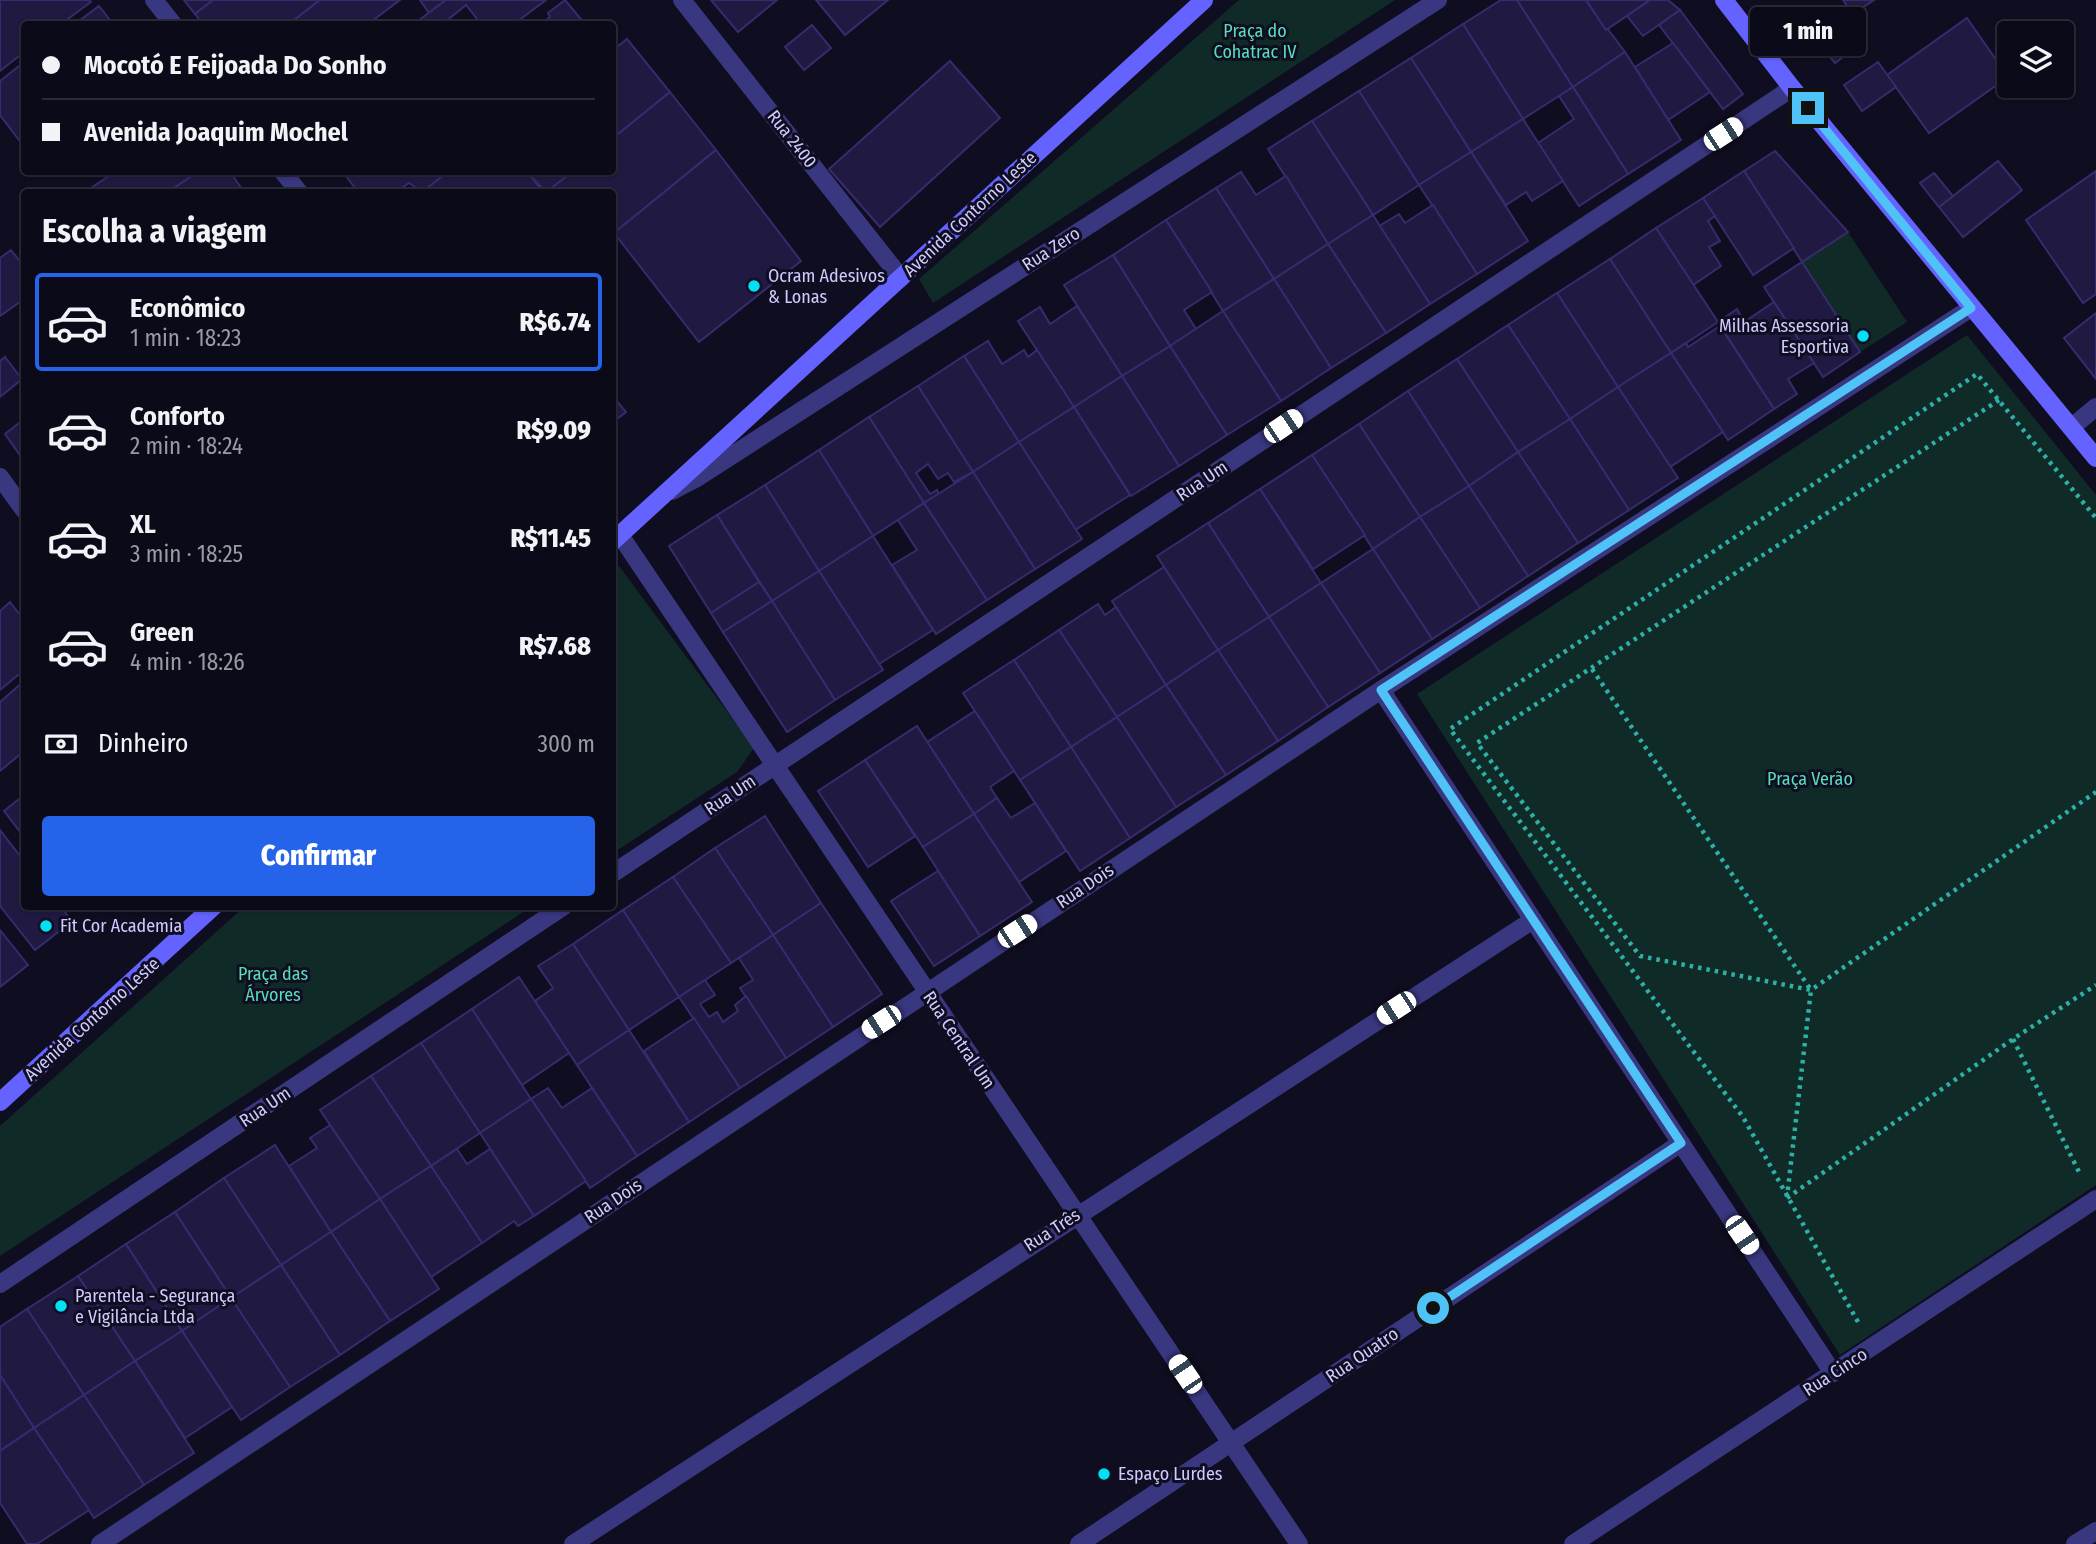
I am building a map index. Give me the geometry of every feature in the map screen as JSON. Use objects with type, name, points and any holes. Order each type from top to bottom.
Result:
[{"type":"main road","points":[[1724,0],[1792,88],[2096,458]]},
{"type":"main road","name":"Avenida Contorno Leste","points":[[616,539],[1200,1]]},
{"type":"main road","name":"Avenida Contorno Leste","points":[[0,1102],[210,910]]},
{"type":"street","points":[[154,0],[171,21]]},
{"type":"street","name":"Rua 2400","points":[[682,0],[901,278]]},
{"type":"street","name":"Rua Zero","points":[[663,495],[697,478],[1438,0]]},
{"type":"street","name":"Rua Um","points":[[616,871],[1792,88]]},
{"type":"street","points":[[285,175],[297,189]]},
{"type":"street","name":"Rua Dois","points":[[100,1544],[1381,690],[1971,308]]},
{"type":"street","points":[[2072,428],[2096,407]]},
{"type":"street","points":[[0,477],[21,506]]},
{"type":"street","name":"Rua Central Um","points":[[616,539],[774,766],[1299,1544]]},
{"type":"street","points":[[1381,690],[1833,1373]]},
{"type":"street","name":"Rua Um","points":[[0,1284],[558,910]]},
{"type":"street","name":"Rua Três","points":[[573,1544],[1533,919]]},
{"type":"street","name":"Rua Quatro","points":[[1079,1544],[1681,1143]]},
{"type":"street","name":"Rua Cinco","points":[[1573,1544],[2096,1199]]},
{"type":"street","points":[[2075,1544],[2096,1531]]},
{"type":"path","points":[[1860,1324],[1743,1117],[1450,729],[1977,374],[2096,518]]},
{"type":"path","points":[[1998,400],[1477,743],[1640,956],[1811,990],[2096,792]]},
{"type":"path","points":[[1592,669],[1811,990],[1787,1198]]},
{"type":"path","points":[[1787,1198],[2013,1039],[2096,985]]},
{"type":"path","points":[[2013,1039],[2081,1176]]},
{"type":"path","points":[[2070,1183],[2088,1170]]},
{"type":"green space","name":"Praça do Cohatrac IV","points":[[1239,0],[1395,0],[933,303],[919,279]]},
{"type":"green space","points":[[1848,232],[1907,322],[1860,352],[1802,262]]},
{"type":"green space","name":"Praça Verão","points":[[1967,335],[2096,495],[2096,1185],[1840,1355],[1417,694]]},
{"type":"green space","points":[[619,566],[754,748],[737,772],[616,851],[616,569]]},
{"type":"green space","name":"Praça das Árvores","points":[[241,910],[526,910],[0,1256],[0,1126]]},
{"type":"building","points":[[0,0],[91,2],[65,21],[21,21],[21,54],[0,71]]},
{"type":"building","points":[[184,0],[213,0],[195,14]]},
{"type":"building","points":[[213,0],[320,0],[293,21],[201,21],[195,14]]},
{"type":"building","points":[[320,0],[400,0],[372,21],[293,21]]},
{"type":"building","points":[[420,0],[446,0],[429,13]]},
{"type":"building","points":[[446,0],[546,0],[518,21],[479,21],[466,5],[446,21],[418,21]]},
{"type":"building","points":[[565,0],[582,21],[545,21],[550,17],[548,13]]},
{"type":"building","points":[[711,0],[777,0],[738,32]]},
{"type":"building","points":[[816,0],[888,0],[845,35]]},
{"type":"building","points":[[1501,0],[1517,0],[1573,87],[1523,119],[1463,24]]},
{"type":"building","points":[[1517,0],[1586,0],[1625,52],[1573,87]]},
{"type":"building","points":[[1586,0],[1650,0],[1606,30]]},
{"type":"building","points":[[1650,0],[1668,0],[1680,10],[1643,36],[1627,16]]},
{"type":"building","points":[[1843,0],[1874,0],[1853,14]]},
{"type":"building","points":[[99,6],[111,21],[79,21]]},
{"type":"building","points":[[1680,10],[1743,94],[1723,109],[1659,25]]},
{"type":"building","points":[[1967,18],[1997,61],[1997,85],[1929,133],[1887,75]]},
{"type":"building","points":[[1851,23],[1864,41],[1835,63],[1821,46]]},
{"type":"building","points":[[1463,24],[1523,119],[1471,152],[1411,58]]},
{"type":"building","points":[[812,25],[831,48],[804,70],[785,47]]},
{"type":"building","points":[[627,39],[670,92],[616,136],[616,48]]},
{"type":"building","points":[[1673,43],[1710,92],[1668,120],[1635,67]]},
{"type":"building","points":[[1625,52],[1681,140],[1628,174],[1573,87]]},
{"type":"building","points":[[1411,58],[1471,152],[1419,185],[1359,91]]},
{"type":"building","points":[[950,61],[1000,118],[880,227],[829,169]]},
{"type":"building","points":[[1878,62],[1896,87],[1862,111],[1844,85]]},
{"type":"building","points":[[21,64],[21,143],[0,115],[0,81]]},
{"type":"building","points":[[1573,87],[1628,174],[1579,206],[1538,143],[1574,119],[1559,96]]},
{"type":"building","points":[[1359,91],[1419,185],[1373,215],[1312,121]]},
{"type":"building","points":[[670,92],[716,150],[616,231],[616,189],[550,189],[568,175],[616,175],[616,136]]},
{"type":"building","points":[[1523,119],[1563,181],[1532,201],[1526,192],[1506,205],[1471,152]]},
{"type":"building","points":[[1312,121],[1373,215],[1328,244],[1268,149]]},
{"type":"building","points":[[716,150],[801,261],[699,342],[616,236],[616,231]]},
{"type":"building","points":[[1775,151],[1848,232],[1802,262],[1744,171]]},
{"type":"building","points":[[1471,152],[1528,241],[1477,274],[1419,185]]},
{"type":"building","points":[[1998,161],[2022,190],[1963,237],[1939,207]]},
{"type":"building","points":[[1744,171],[1794,248],[1753,275],[1703,198]]},
{"type":"building","points":[[2096,171],[2096,294],[2083,303],[2026,220]]},
{"type":"building","points":[[1241,172],[1256,195],[1286,176],[1328,244],[1274,279],[1216,188]]},
{"type":"building","points":[[1934,173],[1953,196],[1939,207],[1920,183]]},
{"type":"building","points":[[110,175],[194,175],[172,189],[90,189]]},
{"type":"building","points":[[194,175],[232,175],[242,189],[172,189]]},
{"type":"building","points":[[345,175],[444,175],[426,189],[418,189],[409,183],[400,189],[356,189]]},
{"type":"building","points":[[444,175],[529,175],[541,189],[426,189]]},
{"type":"building","points":[[530,175],[568,175],[550,189],[543,189]]},
{"type":"building","points":[[1216,188],[1274,279],[1223,311],[1166,220]]},
{"type":"building","points":[[1703,198],[1715,216],[1708,221],[1720,241],[1709,247],[1721,266],[1693,285],[1656,228]]},
{"type":"building","points":[[1433,205],[1477,274],[1430,304],[1379,226],[1399,214],[1405,223]]},
{"type":"building","points":[[1373,215],[1430,304],[1386,333],[1328,244]]},
{"type":"building","points":[[1166,220],[1212,292],[1184,310],[1196,329],[1170,346],[1113,255]]},
{"type":"building","points":[[1656,228],[1718,322],[1671,353],[1610,259]]},
{"type":"building","points":[[1328,244],[1386,333],[1331,368],[1274,279]]},
{"type":"building","points":[[11,250],[21,262],[21,301],[0,316],[0,258]]},
{"type":"building","points":[[1113,255],[1170,346],[1122,376],[1064,285]]},
{"type":"building","points":[[1610,259],[1671,353],[1618,387],[1557,293]]},
{"type":"building","points":[[1802,262],[1860,352],[1823,377],[1764,287]]},
{"type":"building","points":[[1274,279],[1331,368],[1281,401],[1223,311]]},
{"type":"building","points":[[1557,293],[1618,387],[1570,419],[1508,325]]},
{"type":"building","points":[[1774,302],[1814,363],[1788,379],[1797,394],[1774,409],[1718,322],[1737,309],[1744,322]]},
{"type":"building","points":[[1077,306],[1122,376],[1074,407],[1018,321],[1040,307],[1050,324]]},
{"type":"building","points":[[1223,311],[1281,401],[1227,435],[1170,346]]},
{"type":"building","points":[[2096,313],[2096,379],[2064,338]]},
{"type":"building","points":[[1508,325],[1570,419],[1518,452],[1457,359]]},
{"type":"building","points":[[1720,326],[1774,409],[1728,440],[1671,353],[1686,343],[1688,347]]},
{"type":"building","points":[[988,341],[1002,364],[1024,350],[1028,357],[1037,350],[1074,407],[1019,442],[964,356]]},
{"type":"building","points":[[1170,346],[1227,435],[1179,466],[1122,376]]},
{"type":"building","points":[[1671,353],[1723,432],[1670,467],[1618,387]]},
{"type":"building","points":[[964,356],[1019,442],[973,472],[918,386]]},
{"type":"building","points":[[5,357],[21,380],[0,397],[0,361]]},
{"type":"building","points":[[1457,359],[1518,452],[1469,486],[1408,391]]},
{"type":"building","points":[[1122,376],[1179,466],[1131,496],[1074,407]]},
{"type":"building","points":[[918,386],[973,472],[954,482],[948,473],[938,479],[928,464],[916,473],[930,494],[937,490],[939,494],[924,503],[869,417]]},
{"type":"building","points":[[1618,387],[1678,478],[1629,510],[1570,419]]},
{"type":"building","points":[[1408,391],[1469,486],[1420,517],[1359,424]]},
{"type":"building","points":[[616,400],[626,412],[616,420]]},
{"type":"building","points":[[1074,407],[1130,495],[1075,530],[1019,442]]},
{"type":"building","points":[[869,417],[924,503],[873,536],[819,450]]},
{"type":"building","points":[[1570,419],[1629,510],[1578,543],[1518,452]]},
{"type":"building","points":[[21,421],[21,457],[5,434]]},
{"type":"building","points":[[1359,424],[1420,517],[1373,549],[1312,455]]},
{"type":"building","points":[[1019,442],[1082,539],[1035,569],[973,472]]},
{"type":"building","points":[[819,450],[873,536],[819,571],[765,485]]},
{"type":"building","points":[[1518,452],[1578,543],[1528,576],[1469,486]]},
{"type":"building","points":[[1312,455],[1365,535],[1313,569],[1260,489]]},
{"type":"building","points":[[973,472],[1035,569],[987,600],[924,503]]},
{"type":"building","points":[[765,485],[819,571],[772,601],[717,515]]},
{"type":"building","points":[[1469,486],[1528,576],[1480,608],[1420,517]]},
{"type":"building","points":[[1260,489],[1321,583],[1269,617],[1208,523]]},
{"type":"building","points":[[924,503],[987,600],[936,634],[892,565],[917,550],[898,520]]},
{"type":"building","points":[[717,515],[759,582],[711,613],[669,546]]},
{"type":"building","points":[[1420,517],[1480,608],[1432,639],[1373,549]]},
{"type":"building","points":[[1208,523],[1269,617],[1218,650],[1157,556]]},
{"type":"building","points":[[873,536],[933,630],[879,664],[819,571]]},
{"type":"building","points":[[1373,549],[1432,639],[1380,673],[1321,583]]},
{"type":"building","points":[[1164,567],[1218,650],[1166,685],[1112,601]]},
{"type":"building","points":[[819,571],[883,670],[835,700],[772,601]]},
{"type":"building","points":[[759,582],[772,601],[723,632],[711,613]]},
{"type":"building","points":[[1321,583],[1380,673],[1328,707],[1269,617]]},
{"type":"building","points":[[772,601],[835,700],[787,732],[723,632]]},
{"type":"building","points":[[10,602],[21,616],[21,672],[0,690],[0,611]]},
{"type":"building","points":[[1098,604],[1105,615],[1116,607],[1166,685],[1117,717],[1059,630]]},
{"type":"building","points":[[1269,617],[1328,707],[1278,741],[1218,650]]},
{"type":"building","points":[[1059,630],[1117,717],[1071,747],[1014,660]]},
{"type":"building","points":[[1218,650],[1278,741],[1226,775],[1166,685]]},
{"type":"building","points":[[1014,660],[1071,747],[1020,780],[963,693]]},
{"type":"building","points":[[21,684],[21,754],[0,771],[0,702]]},
{"type":"building","points":[[1166,685],[1226,775],[1176,807],[1117,717]]},
{"type":"building","points":[[975,711],[1014,771],[990,787],[997,798],[974,814],[927,742]]},
{"type":"building","points":[[1117,717],[1176,807],[1130,838],[1071,747]]},
{"type":"building","points":[[917,726],[974,814],[923,847],[865,760]]},
{"type":"building","points":[[1071,747],[1130,838],[1080,871],[1020,780]]},
{"type":"building","points":[[865,760],[915,836],[868,867],[818,791]]},
{"type":"building","points":[[21,797],[21,833],[4,811]]},
{"type":"building","points":[[997,798],[1011,818],[1035,803],[1066,851],[1019,882],[974,814]]},
{"type":"building","points":[[974,814],[1032,902],[980,936],[923,847]]},
{"type":"building","points":[[765,816],[821,903],[773,935],[715,848]]},
{"type":"building","points":[[0,830],[21,857],[21,910],[63,910],[72,921],[35,950],[0,906]]},
{"type":"building","points":[[715,848],[773,935],[731,963],[673,877]]},
{"type":"building","points":[[938,871],[980,936],[934,966],[891,901]]},
{"type":"building","points":[[673,877],[731,963],[679,997],[623,910]]},
{"type":"building","points":[[821,903],[882,994],[833,1027],[773,935]]},
{"type":"building","points":[[623,910],[679,997],[629,1030],[573,944]]},
{"type":"building","points":[[0,930],[28,965],[0,987]]},
{"type":"building","points":[[773,935],[833,1027],[786,1058],[740,988],[753,980],[739,958]]},
{"type":"building","points":[[573,944],[629,1030],[577,1065],[535,1001],[553,988],[538,966]]},
{"type":"building","points":[[519,977],[569,1053],[522,1085],[472,1009]]},
{"type":"building","points":[[705,980],[715,995],[700,1004],[709,1017],[717,1012],[723,1022],[738,1011],[735,1005],[746,996],[786,1058],[740,1088],[679,997]]},
{"type":"building","points":[[472,1009],[531,1099],[480,1133],[421,1043]]},
{"type":"building","points":[[694,1018],[740,1088],[689,1122],[644,1051]]},
{"type":"building","points":[[629,1030],[689,1122],[637,1156],[577,1065]]},
{"type":"building","points":[[421,1043],[480,1133],[431,1166],[371,1076]]},
{"type":"building","points":[[371,1076],[431,1166],[380,1199],[320,1110]]},
{"type":"building","points":[[548,1088],[562,1108],[592,1088],[637,1156],[590,1188],[531,1099]]},
{"type":"building","points":[[531,1099],[586,1181],[534,1216],[480,1133]]},
{"type":"building","points":[[330,1125],[380,1199],[331,1232],[289,1166],[317,1148],[310,1138]]},
{"type":"building","points":[[275,1145],[331,1232],[281,1265],[224,1178]]},
{"type":"building","points":[[457,1149],[467,1164],[490,1149],[534,1216],[518,1226],[514,1221],[482,1243],[431,1166]]},
{"type":"building","points":[[431,1166],[482,1243],[431,1277],[380,1199]]},
{"type":"building","points":[[224,1178],[281,1265],[231,1298],[175,1212]]},
{"type":"building","points":[[380,1199],[439,1289],[390,1321],[331,1232]]},
{"type":"building","points":[[175,1212],[231,1298],[182,1331],[126,1244]]},
{"type":"building","points":[[331,1232],[390,1321],[340,1355],[281,1265]]},
{"type":"building","points":[[126,1244],[182,1331],[135,1361],[78,1276]]},
{"type":"building","points":[[281,1265],[340,1355],[290,1387],[231,1298]]},
{"type":"building","points":[[78,1276],[135,1361],[84,1395],[27,1309]]},
{"type":"building","points":[[231,1298],[290,1387],[241,1420],[182,1331]]},
{"type":"building","points":[[27,1309],[84,1395],[34,1428],[0,1375],[0,1327]]},
{"type":"building","points":[[182,1331],[232,1407],[185,1438],[135,1361]]},
{"type":"building","points":[[135,1361],[194,1453],[144,1485],[84,1395]]},
{"type":"building","points":[[0,1375],[34,1428],[0,1451]]},
{"type":"building","points":[[84,1395],[144,1485],[94,1518],[34,1428]]},
{"type":"building","points":[[34,1428],[89,1510],[37,1544],[27,1544],[0,1503],[0,1451]]},
{"type":"place","name":"Ocram Adesivos & Lonas","points":[[754,286]]},
{"type":"place","name":"Milhas Assessoria Esportiva","points":[[1863,336]]},
{"type":"place","name":"Fit Cor Academia","points":[[46,926]]},
{"type":"place","name":"Parentela - Segurança e Vigilância Ltda","points":[[61,1306]]},
{"type":"place","name":"Espaço Lurdes","points":[[1104,1474]]},
{"type":"route","points":[[1433,1308],[1681,1143],[1381,690],[1971,308],[1808,108]]}]
